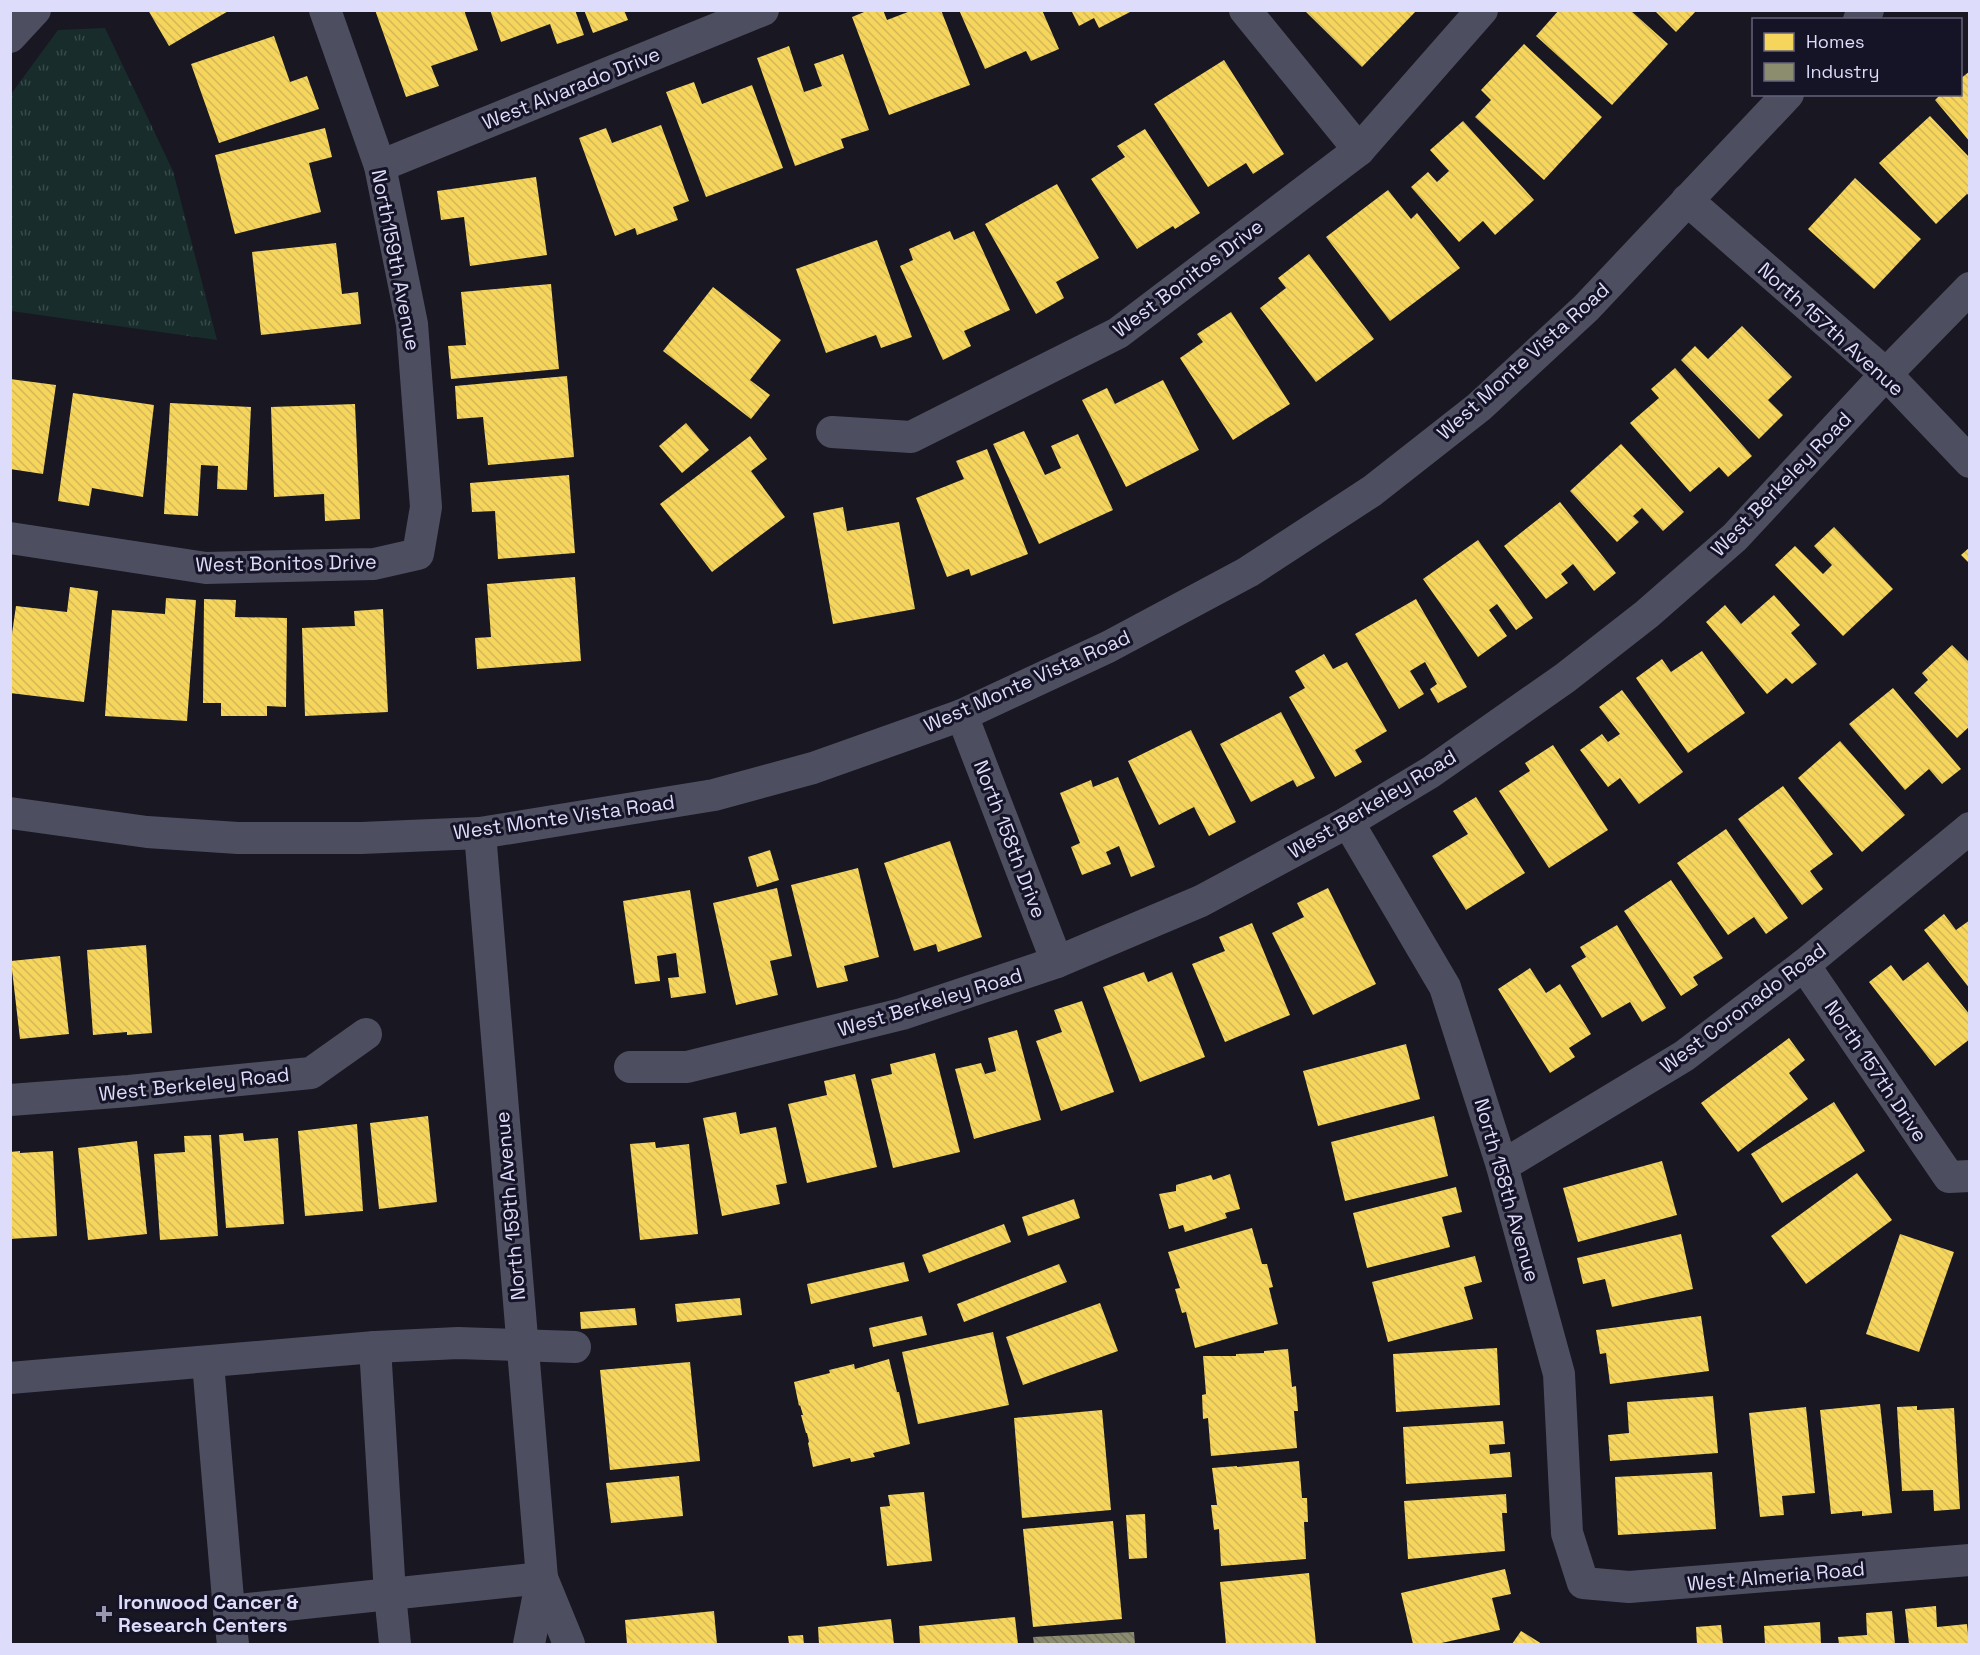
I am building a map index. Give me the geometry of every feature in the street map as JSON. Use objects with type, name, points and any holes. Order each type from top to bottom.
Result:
[{"type":"street","points":[[10,37],[35,10]]},
{"type":"street","name":"North159th Avenue","points":[[325,10],[380,166],[412,324],[426,507],[418,554]]},
{"type":"street","name":"West Alvarado Drive","points":[[380,166],[763,10]]},
{"type":"street","points":[[1245,10],[1359,150]]},
{"type":"street","name":"West Bonitos Drive","points":[[832,432],[911,437],[1118,333],[1359,150],[1482,10]]},
{"type":"street","name":"West Monte Vista Road","points":[[10,813],[147,832],[238,838],[361,838],[480,833],[714,795],[813,768],[962,715],[1108,647],[1248,572],[1372,491],[1488,399],[1586,308],[1786,96]]},
{"type":"street","name":"North 157th Avenue","points":[[1687,200],[1886,374],[1970,462]]},
{"type":"street","name":"West Berkeley Road","points":[[630,1067],[687,1067],[891,1017],[1057,962],[1202,901],[1348,822],[1431,772],[1565,678],[1647,614],[1735,537],[1886,374],[1970,288]]},
{"type":"street","name":"West Bonitos Drive","points":[[10,538],[206,568],[374,564],[418,554]]},
{"type":"street","name":"North 158th Drive","points":[[962,715],[1057,962]]},
{"type":"street","name":"North 158th Avenue","points":[[1348,822],[1445,987],[1502,1166],[1559,1374],[1567,1533],[1583,1583]]},
{"type":"street","name":"West Coronado Road","points":[[1502,1166],[1684,1056],[1804,965],[1970,828]]},
{"type":"street","name":"North 159th Avenue","points":[[480,833],[542,1578],[529,1644]]},
{"type":"street","name":"North 157th Drive","points":[[1804,965],[1959,1176]]},
{"type":"street","name":"West Berkeley Road","points":[[10,1100],[311,1073],[366,1034]]},
{"type":"street","points":[[10,1378],[208,1363],[375,1347],[458,1343],[575,1347]]},
{"type":"street","points":[[375,1347],[395,1644]]},
{"type":"street","points":[[208,1363],[233,1644]]},
{"type":"street","name":"West Almeria Road","points":[[1583,1583],[1629,1587],[1970,1560]]},
{"type":"street","points":[[229,1611],[542,1578]]},
{"type":"street","name":"North 159th Avenue","points":[[542,1578],[569,1644]]},
{"type":"green space","points":[[105,28],[173,171],[217,340],[11,311],[11,94],[58,30]]},
{"type":"building: Homes","points":[[148,10],[230,10],[169,46]]},
{"type":"building: Homes","points":[[375,10],[464,10],[478,50],[431,66],[439,86],[406,97]]},
{"type":"building: Homes","points":[[490,10],[575,10],[584,35],[557,44],[550,24],[501,42]]},
{"type":"building: Homes","points":[[584,10],[624,10],[628,20],[593,33]]},
{"type":"building: Homes","points":[[869,10],[883,10],[887,20],[913,10],[941,10],[970,85],[889,115],[852,17]]},
{"type":"building: Homes","points":[[959,10],[1042,10],[1059,49],[1031,61],[1026,51],[985,69]]},
{"type":"building: Homes","points":[[1071,10],[1134,10],[1099,28],[1094,18],[1079,26]]},
{"type":"building: Homes","points":[[1304,10],[1417,10],[1362,67]]},
{"type":"building: Homes","points":[[1559,10],[1630,10],[1668,44],[1612,105],[1536,36]]},
{"type":"building: Homes","points":[[1654,10],[1697,10],[1676,32]]},
{"type":"building: Homes","points":[[274,36],[290,82],[307,76],[319,109],[219,143],[191,64]]},
{"type":"building: Homes","points":[[1524,44],[1602,117],[1544,180],[1475,117],[1491,100],[1481,90]]},
{"type":"building: Homes","points":[[789,46],[804,92],[822,86],[814,64],[843,54],[869,130],[841,139],[844,148],[795,166],[757,58]]},
{"type":"building: Homes","points":[[1224,60],[1284,154],[1253,174],[1246,163],[1208,187],[1154,104]]},
{"type":"building: Homes","points":[[1970,71],[1970,142],[1935,100],[1939,96],[1962,96],[1962,77]]},
{"type":"building: Homes","points":[[694,82],[702,104],[752,85],[783,168],[706,197],[666,92]]},
{"type":"building: Homes","points":[[1930,116],[1970,158],[1970,196],[1967,194],[1936,224],[1879,163]]},
{"type":"building: Homes","points":[[1463,121],[1534,200],[1495,235],[1483,221],[1459,242],[1411,187],[1428,172],[1437,182],[1449,171],[1430,150]]},
{"type":"building: Homes","points":[[661,125],[689,201],[673,207],[678,220],[637,235],[635,228],[615,236],[579,138],[606,128],[612,143]]},
{"type":"building: Homes","points":[[325,128],[332,157],[309,163],[321,212],[235,234],[215,155]]},
{"type":"building: Homes","points":[[1145,129],[1200,213],[1175,229],[1173,226],[1137,249],[1091,179],[1125,157],[1117,146]]},
{"type":"building: Homes","points":[[536,177],[547,255],[470,266],[464,217],[441,220],[437,191]]},
{"type":"building: Homes","points":[[1855,178],[1921,239],[1874,289],[1808,229]]},
{"type":"building: Homes","points":[[1057,184],[1099,258],[1056,282],[1064,298],[1036,314],[985,224]]},
{"type":"building: Homes","points":[[1388,190],[1411,219],[1417,213],[1460,268],[1390,321],[1326,237]]},
{"type":"building: Homes","points":[[950,231],[954,240],[974,231],[1010,310],[964,331],[971,346],[943,360],[900,266],[913,260],[909,249]]},
{"type":"building: Homes","points":[[877,240],[912,337],[881,348],[876,335],[826,353],[796,269]]},
{"type":"building: Homes","points":[[336,243],[342,294],[358,292],[361,324],[261,335],[252,252]]},
{"type":"building: Homes","points":[[1309,254],[1374,339],[1316,382],[1260,308],[1286,288],[1278,278]]},
{"type":"building: Homes","points":[[551,284],[559,369],[451,379],[448,346],[466,345],[461,292]]},
{"type":"building: Homes","points":[[713,287],[781,340],[750,380],[770,395],[751,419],[663,351]]},
{"type":"building: Homes","points":[[1231,312],[1290,404],[1233,440],[1180,358],[1203,342],[1197,334]]},
{"type":"building: Homes","points":[[1742,326],[1792,377],[1768,400],[1783,415],[1759,439],[1681,360],[1695,346],[1708,359]]},
{"type":"building: Homes","points":[[1675,368],[1752,456],[1728,477],[1719,467],[1690,492],[1630,423],[1659,398],[1651,389]]},
{"type":"building: Homes","points":[[567,376],[574,457],[488,465],[483,417],[457,419],[455,386]]},
{"type":"building: Homes","points":[[10,379],[56,385],[43,474],[10,469]]},
{"type":"building: Homes","points":[[1163,380],[1199,450],[1126,487],[1082,400],[1107,388],[1115,404]]},
{"type":"building: Homes","points":[[73,393],[154,405],[143,497],[92,488],[89,506],[58,501]]},
{"type":"building: Homes","points":[[170,403],[251,407],[247,490],[217,489],[218,466],[201,465],[198,516],[164,514]]},
{"type":"building: Homes","points":[[355,404],[360,519],[325,521],[324,494],[274,497],[271,407]]},
{"type":"building: Homes","points":[[686,423],[709,450],[682,473],[659,446]]},
{"type":"building: Homes","points":[[1024,431],[1045,475],[1061,468],[1051,446],[1078,434],[1113,510],[1039,544],[993,444]]},
{"type":"building: Homes","points":[[750,436],[767,459],[751,471],[785,517],[712,572],[660,504]]},
{"type":"building: Homes","points":[[1621,444],[1684,512],[1663,531],[1642,508],[1633,516],[1639,522],[1617,542],[1570,491]]},
{"type":"building: Homes","points":[[987,449],[1028,554],[971,576],[969,569],[947,577],[916,498],[964,479],[956,461]]},
{"type":"building: Homes","points":[[569,475],[575,553],[498,559],[495,511],[472,512],[470,483]]},
{"type":"building: Homes","points":[[1560,502],[1616,573],[1594,591],[1573,564],[1561,574],[1568,583],[1546,599],[1504,546]]},
{"type":"building: Homes","points":[[843,507],[847,531],[899,522],[915,609],[833,624],[813,513]]},
{"type":"building: Homes","points":[[1834,527],[1893,589],[1843,636],[1775,565],[1795,546],[1823,574],[1832,565],[1814,546]]},
{"type":"building: Homes","points":[[1478,540],[1533,618],[1516,630],[1497,604],[1489,610],[1507,636],[1478,657],[1423,579]]},
{"type":"building: Homes","points":[[1970,547],[1970,564],[1961,555]]},
{"type":"building: Homes","points":[[575,577],[581,661],[477,669],[475,638],[491,637],[487,584]]},
{"type":"building: Homes","points":[[70,587],[98,591],[84,702],[10,693],[10,647],[16,606],[67,612]]},
{"type":"building: Homes","points":[[1774,595],[1800,625],[1791,633],[1817,664],[1792,684],[1786,678],[1767,694],[1706,622],[1725,605],[1741,624]]},
{"type":"building: Homes","points":[[166,598],[196,600],[187,721],[105,716],[112,610],[165,614]]},
{"type":"building: Homes","points":[[204,599],[236,600],[235,617],[287,618],[286,707],[267,706],[267,716],[221,716],[221,703],[203,703]]},
{"type":"building: Homes","points":[[1416,599],[1467,687],[1438,703],[1430,689],[1437,684],[1425,662],[1410,671],[1424,694],[1399,709],[1355,634]]},
{"type":"building: Homes","points":[[383,609],[388,712],[305,716],[302,628],[355,626],[354,611]]},
{"type":"building: Homes","points":[[1952,645],[1970,663],[1970,726],[1957,738],[1914,693],[1928,680],[1922,673]]},
{"type":"building: Homes","points":[[1702,651],[1745,713],[1688,753],[1636,678],[1662,659],[1671,672]]},
{"type":"building: Homes","points":[[1324,654],[1333,669],[1347,662],[1387,731],[1355,750],[1362,762],[1335,777],[1289,697],[1305,688],[1295,671]]},
{"type":"building: Homes","points":[[1893,688],[1961,769],[1942,784],[1929,769],[1905,790],[1849,724]]},
{"type":"building: Homes","points":[[1622,690],[1683,772],[1639,804],[1620,778],[1608,787],[1580,750],[1602,734],[1608,742],[1620,734],[1599,707]]},
{"type":"building: Homes","points":[[1281,712],[1315,778],[1297,787],[1293,780],[1251,802],[1220,744]]},
{"type":"building: Homes","points":[[1191,730],[1236,822],[1209,836],[1194,807],[1159,825],[1128,761]]},
{"type":"building: Homes","points":[[1840,741],[1905,815],[1862,852],[1798,778]]},
{"type":"building: Homes","points":[[1553,745],[1608,830],[1549,868],[1499,791],[1530,771],[1525,763]]},
{"type":"building: Homes","points":[[1118,777],[1155,867],[1131,877],[1119,846],[1106,852],[1111,864],[1082,875],[1071,847],[1080,843],[1060,793],[1091,780],[1093,787]]},
{"type":"building: Homes","points":[[1783,786],[1833,854],[1810,871],[1823,889],[1802,905],[1738,819]]},
{"type":"building: Homes","points":[[1476,797],[1525,873],[1466,910],[1432,856],[1468,834],[1453,811]]},
{"type":"building: Homes","points":[[1726,829],[1788,918],[1766,934],[1754,917],[1728,935],[1677,863]]},
{"type":"building: Homes","points":[[950,841],[982,937],[938,952],[936,944],[914,951],[884,863]]},
{"type":"building: Homes","points":[[770,850],[779,880],[757,887],[748,857]]},
{"type":"building: Homes","points":[[858,868],[879,957],[844,966],[848,981],[817,988],[791,885]]},
{"type":"building: Homes","points":[[1671,880],[1723,958],[1693,977],[1698,985],[1681,996],[1624,911]]},
{"type":"building: Homes","points":[[777,888],[792,956],[770,961],[778,995],[736,1005],[713,903]]},
{"type":"building: Homes","points":[[1328,888],[1376,984],[1313,1015],[1272,933],[1304,917],[1297,903]]},
{"type":"building: Homes","points":[[690,890],[706,993],[671,998],[668,978],[679,977],[676,953],[657,956],[660,981],[635,984],[623,901]]},
{"type":"building: Homes","points":[[1944,914],[1956,930],[1970,920],[1970,989],[1924,930]]},
{"type":"building: Homes","points":[[1252,923],[1290,1015],[1225,1042],[1192,964],[1225,951],[1219,937]]},
{"type":"building: Homes","points":[[1617,925],[1666,1008],[1642,1022],[1630,1002],[1602,1018],[1571,966],[1586,957],[1580,947]]},
{"type":"building: Homes","points":[[146,945],[152,1033],[127,1035],[127,1032],[93,1035],[87,950]]},
{"type":"building: Homes","points":[[60,956],[69,1034],[20,1039],[11,961]]},
{"type":"building: Homes","points":[[1928,962],[1970,1015],[1970,1039],[1935,1066],[1869,982],[1891,965],[1903,981]]},
{"type":"building: Homes","points":[[1530,968],[1546,993],[1560,984],[1591,1034],[1569,1048],[1575,1057],[1550,1073],[1498,989]]},
{"type":"building: Homes","points":[[1144,972],[1148,982],[1172,972],[1205,1057],[1140,1082],[1103,987]]},
{"type":"building: Homes","points":[[1082,1001],[1114,1092],[1061,1111],[1036,1041],[1062,1032],[1054,1010]]},
{"type":"building: Homes","points":[[1017,1030],[1041,1120],[974,1139],[955,1069],[981,1063],[985,1074],[996,1071],[988,1038]]},
{"type":"building: Homes","points":[[1789,1038],[1805,1060],[1789,1073],[1808,1099],[1738,1152],[1701,1103]]},
{"type":"building: Homes","points":[[1406,1044],[1420,1099],[1318,1126],[1303,1071]]},
{"type":"building: Homes","points":[[935,1053],[960,1152],[893,1168],[871,1079],[892,1074],[890,1064]]},
{"type":"building: Homes","points":[[855,1074],[877,1167],[807,1183],[788,1104],[827,1095],[824,1081]]},
{"type":"building: Homes","points":[[1834,1102],[1865,1151],[1782,1203],[1751,1154]]},
{"type":"building: Homes","points":[[736,1112],[740,1134],[776,1127],[787,1183],[776,1185],[780,1204],[722,1216],[703,1118]]},
{"type":"building: Homes","points":[[428,1116],[437,1202],[379,1209],[370,1123]]},
{"type":"building: Homes","points":[[1434,1116],[1448,1176],[1345,1201],[1331,1142]]},
{"type":"building: Homes","points":[[357,1124],[363,1211],[305,1216],[298,1131]]},
{"type":"building: Homes","points":[[243,1133],[244,1141],[278,1138],[284,1224],[226,1228],[219,1135]]},
{"type":"building: Homes","points":[[211,1135],[218,1236],[160,1240],[154,1154],[185,1152],[184,1136]]},
{"type":"building: Homes","points":[[137,1141],[147,1234],[88,1240],[78,1148]]},
{"type":"building: Homes","points":[[655,1142],[656,1148],[689,1144],[698,1234],[640,1240],[630,1144]]},
{"type":"building: Homes","points":[[20,1151],[20,1153],[53,1151],[57,1236],[10,1239],[10,1152]]},
{"type":"building: Homes","points":[[1662,1161],[1677,1215],[1578,1242],[1563,1188]]},
{"type":"building: Homes","points":[[1857,1173],[1892,1220],[1806,1284],[1771,1236]]},
{"type":"building: Homes","points":[[1230,1174],[1240,1209],[1225,1213],[1227,1218],[1185,1232],[1183,1225],[1169,1229],[1159,1194],[1176,1191],[1176,1185],[1211,1175],[1213,1180]]},
{"type":"building: Homes","points":[[1456,1187],[1462,1212],[1442,1217],[1450,1247],[1367,1268],[1353,1213]]},
{"type":"building: Homes","points":[[1074,1199],[1080,1218],[1028,1236],[1022,1217]]},
{"type":"building: Homes","points":[[1004,1224],[1011,1242],[929,1273],[922,1255]]},
{"type":"building: Homes","points":[[1252,1228],[1262,1264],[1267,1264],[1273,1287],[1269,1288],[1278,1324],[1195,1348],[1186,1312],[1182,1313],[1175,1289],[1180,1288],[1168,1252]]},
{"type":"building: Homes","points":[[1681,1234],[1693,1289],[1612,1307],[1605,1279],[1583,1284],[1577,1258]]},
{"type":"building: Homes","points":[[1900,1234],[1954,1252],[1919,1352],[1866,1334]]},
{"type":"building: Homes","points":[[1475,1256],[1482,1282],[1464,1287],[1473,1319],[1388,1342],[1372,1282]]},
{"type":"building: Homes","points":[[904,1262],[909,1281],[811,1304],[807,1284]]},
{"type":"building: Homes","points":[[1059,1264],[1067,1282],[964,1322],[957,1304]]},
{"type":"building: Homes","points":[[740,1298],[742,1315],[677,1322],[675,1304]]},
{"type":"building: Homes","points":[[1100,1303],[1118,1351],[1023,1385],[1006,1337]]},
{"type":"building: Homes","points":[[635,1308],[637,1325],[581,1329],[580,1312]]},
{"type":"building: Homes","points":[[922,1316],[927,1335],[873,1347],[869,1328]]},
{"type":"building: Homes","points":[[1701,1316],[1709,1371],[1610,1384],[1606,1353],[1600,1354],[1596,1330]]},
{"type":"building: Homes","points":[[993,1332],[1009,1405],[918,1424],[902,1352]]},
{"type":"building: Homes","points":[[1497,1348],[1500,1405],[1396,1412],[1393,1354]]},
{"type":"building: Homes","points":[[1288,1349],[1292,1387],[1296,1386],[1298,1411],[1294,1411],[1297,1448],[1211,1456],[1208,1418],[1203,1419],[1202,1395],[1206,1394],[1203,1356],[1236,1356],[1236,1354]]},
{"type":"building: Homes","points":[[889,1359],[910,1444],[873,1453],[875,1457],[851,1462],[850,1458],[813,1467],[794,1382],[830,1373],[829,1370],[854,1364],[855,1369]]},
{"type":"building: Homes","points":[[690,1362],[700,1461],[610,1470],[600,1370]]},
{"type":"building: Homes","points":[[1713,1396],[1718,1453],[1610,1461],[1608,1435],[1629,1433],[1627,1402]]},
{"type":"building: Homes","points":[[1880,1404],[1892,1513],[1862,1516],[1862,1511],[1831,1514],[1820,1410]]},
{"type":"building: Homes","points":[[1917,1406],[1917,1410],[1954,1408],[1960,1509],[1934,1511],[1933,1490],[1902,1491],[1897,1407]]},
{"type":"building: Homes","points":[[1806,1407],[1815,1493],[1782,1496],[1784,1515],[1760,1517],[1749,1413]]},
{"type":"building: Homes","points":[[1102,1410],[1111,1510],[1022,1518],[1014,1418]]},
{"type":"building: Homes","points":[[1503,1421],[1505,1444],[1489,1445],[1490,1454],[1510,1452],[1512,1477],[1406,1484],[1403,1427]]},
{"type":"building: Homes","points":[[1299,1461],[1302,1498],[1307,1498],[1308,1522],[1304,1522],[1306,1559],[1221,1566],[1219,1529],[1214,1530],[1211,1505],[1217,1505],[1212,1468]]},
{"type":"building: Homes","points":[[1712,1472],[1716,1529],[1618,1535],[1615,1477]]},
{"type":"building: Homes","points":[[679,1476],[683,1516],[611,1523],[606,1483]]},
{"type":"building: Homes","points":[[924,1492],[932,1561],[887,1566],[880,1507],[890,1506],[888,1495]]},
{"type":"building: Homes","points":[[1506,1494],[1507,1513],[1502,1513],[1505,1551],[1408,1559],[1404,1501]]},
{"type":"building: Homes","points":[[1145,1514],[1147,1558],[1129,1559],[1126,1515]]},
{"type":"building: Homes","points":[[1113,1521],[1122,1619],[1033,1627],[1023,1529]]},
{"type":"building: Homes","points":[[1505,1569],[1511,1594],[1492,1598],[1500,1630],[1437,1644],[1413,1644],[1401,1593]]},
{"type":"building: Homes","points":[[1309,1573],[1316,1644],[1226,1644],[1220,1582]]},
{"type":"building: Homes","points":[[1936,1606],[1937,1627],[1967,1624],[1969,1644],[1909,1644],[1905,1609]]},
{"type":"building: Homes","points":[[714,1611],[717,1644],[627,1644],[625,1620]]},
{"type":"building: Homes","points":[[1892,1611],[1895,1644],[1839,1644],[1838,1637],[1867,1635],[1866,1613]]},
{"type":"building: Homes","points":[[1015,1617],[1018,1644],[920,1644],[919,1626]]},
{"type":"building: Homes","points":[[891,1619],[894,1644],[819,1644],[818,1627]]},
{"type":"building: Homes","points":[[1820,1622],[1821,1644],[1765,1644],[1764,1626]]},
{"type":"building: Homes","points":[[1721,1625],[1723,1644],[1697,1644],[1696,1627]]},
{"type":"building: Homes","points":[[1521,1631],[1542,1644],[1512,1644]]},
{"type":"building: Homes","points":[[803,1635],[804,1644],[789,1644],[788,1636]]},
{"type":"building: Industry","points":[[1134,1632],[1135,1644],[1034,1644],[1033,1637]]},
{"type":"place","name":"Ironwood Cancer & Research Centers","points":[[104,1614]]}]
